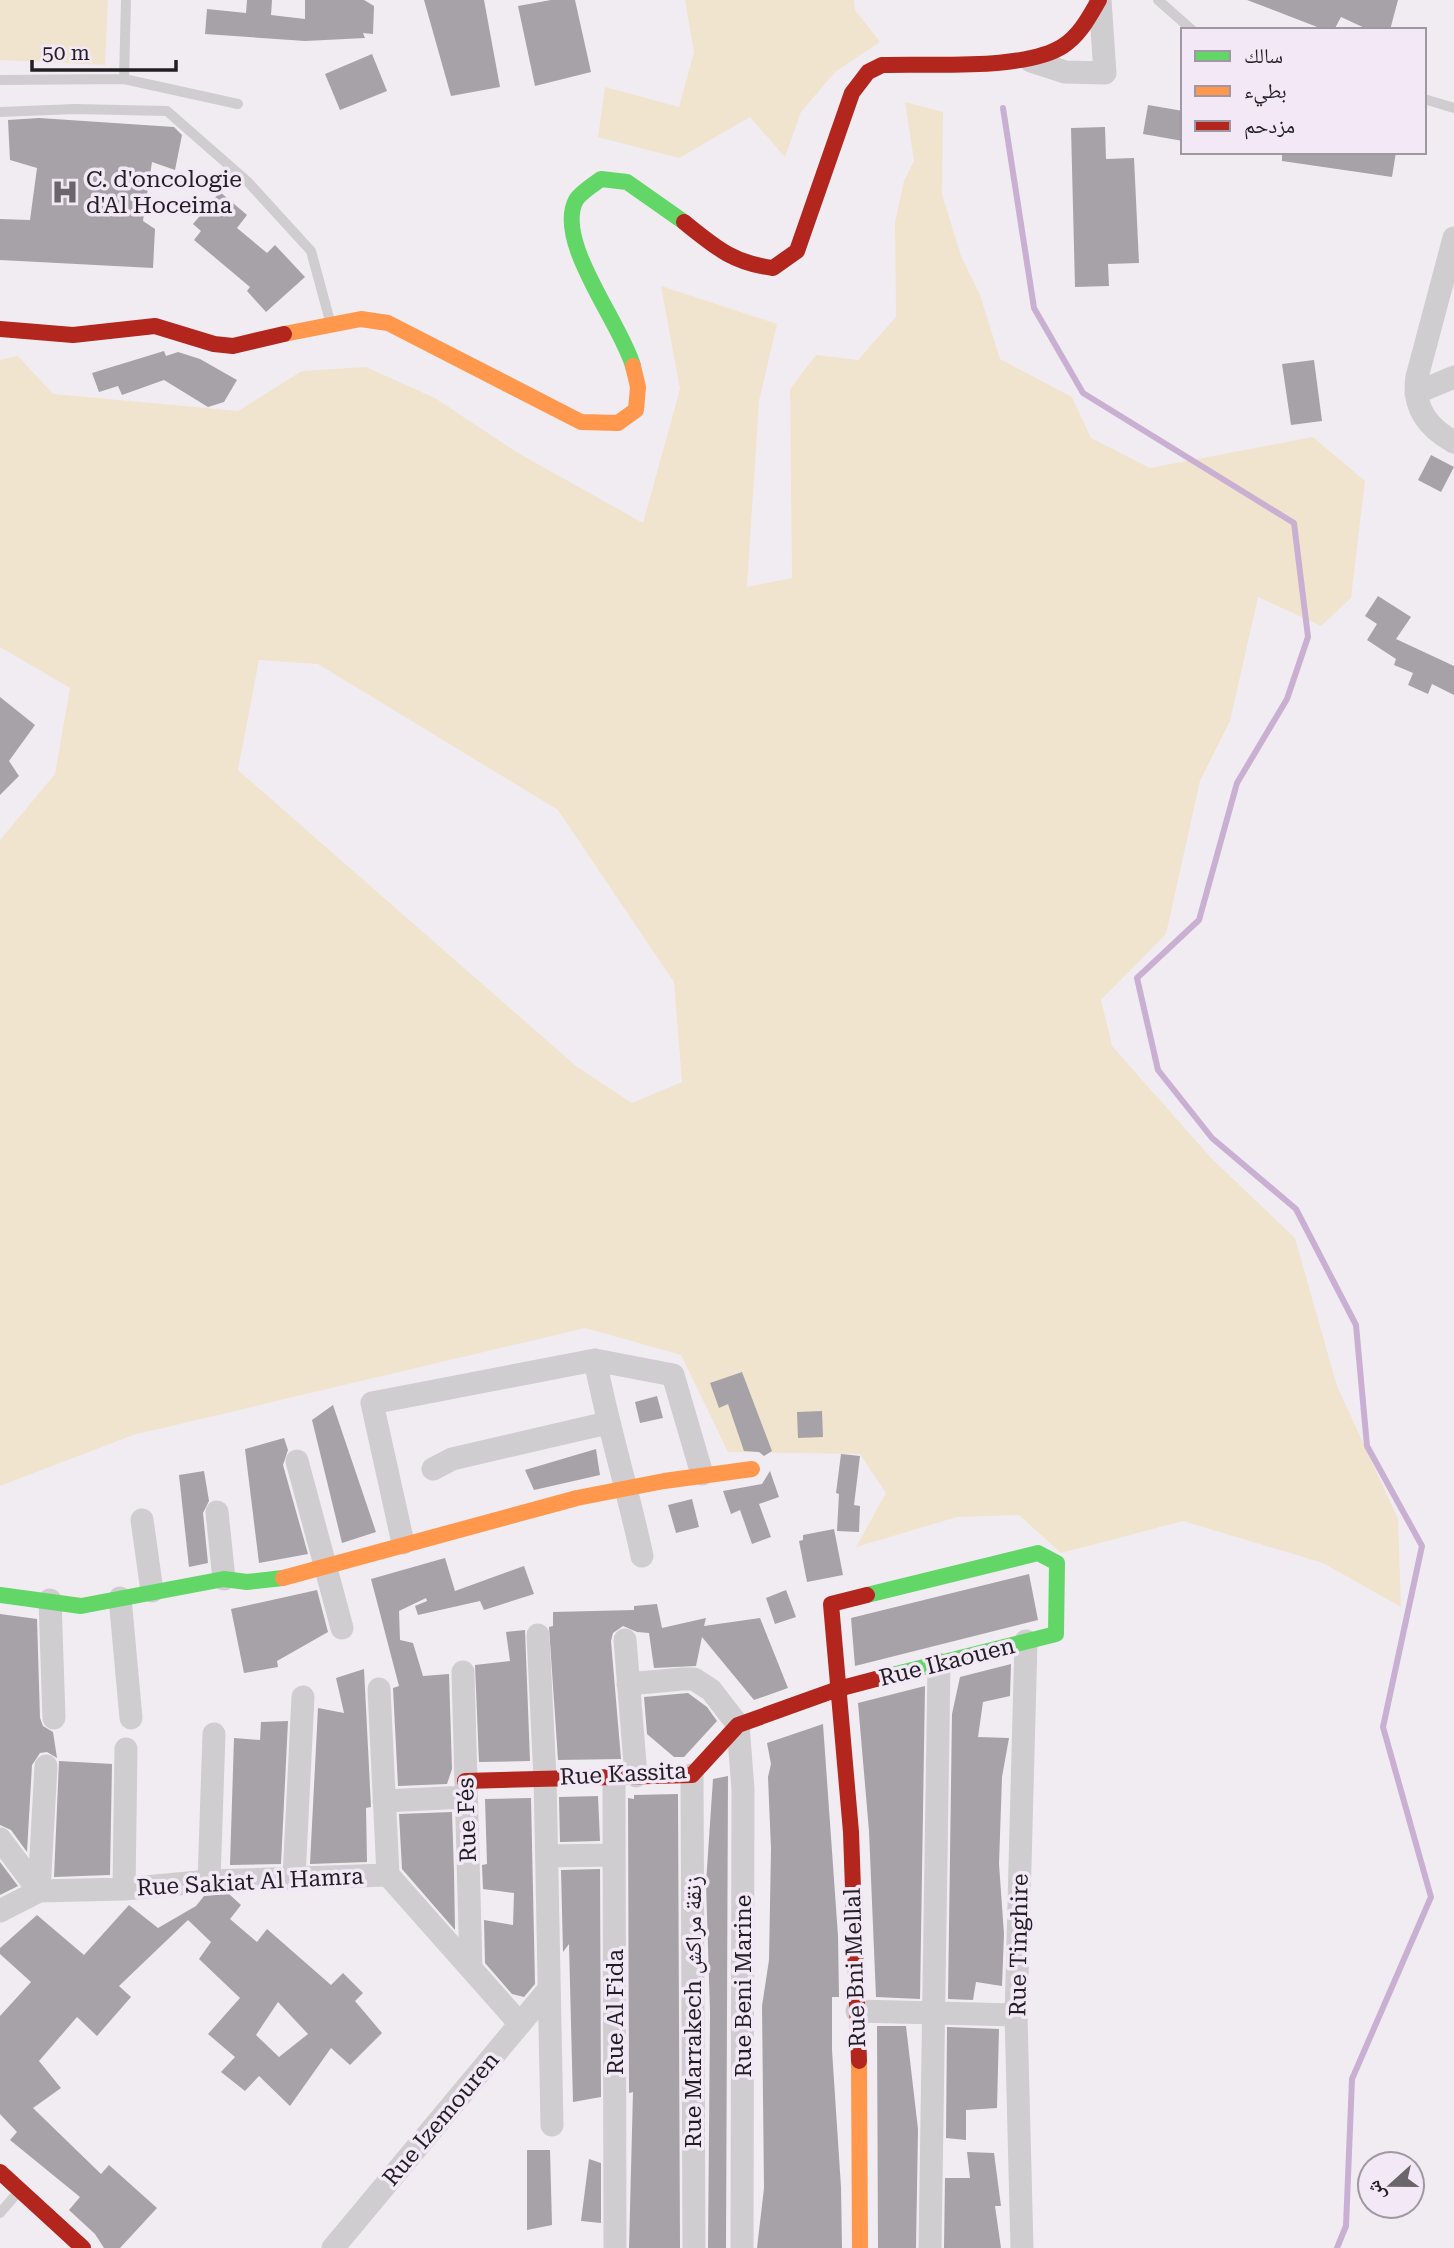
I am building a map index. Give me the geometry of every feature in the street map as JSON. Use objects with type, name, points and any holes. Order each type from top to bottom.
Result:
[{"type":"street","points":[[0,329],[73,335],[155,326],[214,344],[233,346],[361,319],[388,323],[580,422],[607,427],[621,424],[632,416],[639,405],[640,388],[630,354],[573,237],[573,206],[579,195],[593,183],[605,179],[622,179],[642,190],[732,258],[759,270],[780,268],[797,251],[852,93],[868,72],[882,65],[1031,61],[1053,53],[1080,33],[1100,0]]},
{"type":"street","points":[[1031,61],[1065,72],[1105,73],[1100,0]]},
{"type":"street","points":[[1454,238],[1451,265],[1417,377],[1416,393],[1429,424],[1454,442]]},
{"type":"street","points":[[1416,393],[1454,377]]},
{"type":"street","points":[[595,1360],[607,1423],[628,1488],[642,1556]]},
{"type":"street","points":[[403,1543],[372,1403],[595,1360],[673,1375],[702,1474]]},
{"type":"street","points":[[433,1469],[452,1460],[607,1423]]},
{"type":"street","points":[[297,1461],[323,1567],[342,1628]]},
{"type":"street","points":[[0,1595],[81,1606],[224,1579],[243,1583],[265,1580],[628,1488],[702,1474],[752,1469]]},
{"type":"street","points":[[217,1512],[224,1579]]},
{"type":"street","points":[[142,1520],[152,1591]]},
{"type":"street","name":"Rue Bni Mellal","points":[[860,2248],[857,2011],[851,1834],[831,1604],[1038,1553],[1057,1563],[1056,1634]]},
{"type":"street","points":[[120,1598],[131,1718]]},
{"type":"street","points":[[50,1600],[54,1718]]},
{"type":"street","name":"Rue Ikaouen","points":[[838,1689],[1056,1634]]},
{"type":"street","points":[[538,1635],[545,1778],[552,2125]]},
{"type":"street","name":"Rue Al Fida","points":[[615,2248],[614,1854],[625,1776],[628,1684],[625,1640]]},
{"type":"street","name":"Rue Tinghire","points":[[1022,2248],[1016,2015],[1026,1642]]},
{"type":"street","points":[[930,2248],[939,1664]]},
{"type":"street","name":"Rue Fés","points":[[463,1672],[471,1969]]},
{"type":"street","points":[[628,1684],[694,1679],[711,1690],[738,1725]]},
{"type":"street","points":[[379,1689],[388,1875]]},
{"type":"street","name":"Rue Kassita","points":[[466,1789],[545,1778],[692,1776],[738,1725],[838,1689]]},
{"type":"street","points":[[294,1878],[303,1697]]},
{"type":"street","name":"Rue Beni Marine","points":[[738,1725],[743,1789],[742,2248]]},
{"type":"street","points":[[209,1881],[214,1734]]},
{"type":"street","points":[[124,1889],[126,1749]]},
{"type":"street","points":[[39,1891],[46,1766]]},
{"type":"street","name":"Rue Marrakech زنقة مراكش","points":[[692,1776],[694,2248]]},
{"type":"street","points":[[384,1801],[466,1789]]},
{"type":"street","points":[[0,1839],[39,1891]]},
{"type":"street","points":[[547,1856],[614,1854]]},
{"type":"street","name":"Rue Sakiat Al Hamra","points":[[39,1891],[124,1889],[209,1881],[388,1875],[520,2024]]},
{"type":"street","points":[[0,1911],[39,1891]]},
{"type":"street","name":"Rue Izemouren","points":[[333,2248],[549,1989]]},
{"type":"street","points":[[857,2011],[1016,2015]]},
{"type":"street","points":[[0,2172],[8,2199],[62,2248]]},
{"type":"street","points":[[8,2199],[83,2248]]},
{"type":"lane","points":[[124,79],[126,0]]},
{"type":"lane","points":[[1158,0],[1190,28]]},
{"type":"lane","points":[[0,80],[124,79],[238,104]]},
{"type":"lane","points":[[1426,100],[1454,107]]},
{"type":"lane","points":[[0,112],[75,109],[167,111],[248,182],[311,251],[330,324]]},
{"type":"shaded area","points":[[0,0],[108,0],[105,65],[0,60]]},
{"type":"shaded area","points":[[685,0],[854,0],[855,10],[880,42],[835,72],[801,112],[785,157],[750,117],[679,158],[598,137],[605,87],[679,107],[694,52]]},
{"type":"shaded area","points":[[905,102],[943,112],[942,194],[961,256],[980,295],[1000,359],[1072,397],[1091,438],[1150,468],[1313,437],[1365,481],[1351,598],[1321,626],[1258,597],[1230,721],[1200,781],[1166,934],[1101,1000],[1112,1046],[1212,1159],[1295,1238],[1337,1386],[1398,1519],[1401,1607],[1323,1563],[1183,1521],[1061,1553],[1019,1515],[957,1517],[856,1547],[886,1493],[860,1454],[728,1452],[681,1355],[585,1328],[133,1435],[0,1486],[0,840],[55,774],[70,688],[0,647],[0,360],[18,356],[53,394],[238,411],[302,371],[366,367],[435,398],[518,453],[643,523],[680,389],[661,286],[777,324],[759,401],[747,587],[792,578],[790,389],[816,355],[858,360],[896,317],[895,222],[904,181],[914,161]],"holes":[[[259,660],[318,664],[558,810],[674,982],[682,1082],[632,1103],[576,1066],[238,770]]]},
{"type":"building","points":[[247,0],[272,0],[271,15],[305,19],[305,0],[364,0],[374,6],[373,34],[363,33],[365,38],[305,41],[205,34],[207,9],[246,13]]},
{"type":"building","points":[[424,0],[484,0],[500,87],[451,96]]},
{"type":"building","points":[[551,0],[575,0],[591,72],[535,86],[518,6]]},
{"type":"building","points":[[1247,0],[1398,0],[1391,28],[1365,28],[1341,17],[1335,28],[1320,28]]},
{"type":"building","points":[[372,54],[387,91],[340,110],[325,74]]},
{"type":"building","points":[[1148,105],[1181,111],[1181,141],[1143,134]]},
{"type":"building","points":[[39,118],[174,127],[182,135],[175,170],[152,162],[143,221],[155,229],[153,268],[0,260],[0,219],[30,220],[37,168],[10,160],[8,120]]},
{"type":"building","points":[[1105,127],[1106,159],[1134,158],[1139,263],[1108,264],[1109,286],[1075,287],[1071,128]]},
{"type":"building","points":[[1282,154],[1396,154],[1392,177],[1282,161]]},
{"type":"building","points":[[220,192],[247,215],[237,228],[267,253],[275,245],[305,277],[266,312],[247,291],[250,287],[194,240],[201,231],[193,224]]},
{"type":"building","points":[[164,351],[166,356],[178,352],[200,359],[237,380],[224,402],[208,407],[164,380],[122,395],[118,386],[99,392],[92,373]]},
{"type":"building","points":[[1314,360],[1322,421],[1291,425],[1282,364]]},
{"type":"building","points":[[1431,455],[1454,467],[1441,492],[1418,480]]},
{"type":"building","points":[[1378,596],[1411,617],[1396,639],[1454,666],[1454,695],[1432,684],[1428,694],[1408,685],[1413,673],[1394,665],[1396,659],[1367,640],[1377,624],[1365,616]]},
{"type":"building","points":[[0,697],[35,725],[9,761],[19,776],[0,795]]},
{"type":"building","points":[[742,1372],[772,1451],[764,1456],[759,1452],[744,1451],[728,1404],[719,1408],[710,1383]]},
{"type":"building","points":[[657,1396],[663,1418],[640,1423],[635,1402]]},
{"type":"building","points":[[333,1405],[376,1532],[342,1543],[312,1420]]},
{"type":"building","points":[[822,1411],[823,1437],[798,1438],[797,1412]]},
{"type":"building","points":[[284,1438],[288,1450],[283,1465],[308,1554],[259,1563],[245,1449]]},
{"type":"building","points":[[596,1449],[600,1475],[534,1490],[525,1470]]},
{"type":"building","points":[[841,1454],[860,1456],[854,1505],[860,1506],[859,1532],[837,1531],[839,1494],[836,1493]]},
{"type":"building","points":[[204,1471],[209,1501],[203,1513],[208,1563],[189,1567],[179,1475]]},
{"type":"building","points":[[770,1471],[779,1497],[759,1504],[771,1537],[752,1544],[740,1510],[731,1514],[723,1491],[762,1484]]},
{"type":"building","points":[[692,1499],[699,1527],[676,1533],[668,1505]]},
{"type":"building","points":[[834,1529],[843,1575],[807,1582],[799,1541],[803,1540],[803,1535]]},
{"type":"building","points":[[445,1558],[455,1591],[524,1566],[534,1594],[484,1610],[480,1601],[418,1615],[415,1606],[427,1601],[426,1598],[399,1611],[400,1640],[413,1643],[423,1676],[449,1674],[452,1769],[447,1784],[398,1786],[393,1688],[399,1686],[371,1579]]},
{"type":"building","points":[[1029,1574],[1038,1620],[855,1666],[851,1618]]},
{"type":"building","points":[[317,1590],[328,1632],[277,1661],[278,1667],[244,1673],[231,1609]]},
{"type":"building","points":[[786,1590],[796,1617],[775,1624],[766,1598]]},
{"type":"building","points":[[657,1604],[662,1628],[706,1618],[704,1626],[760,1618],[788,1688],[754,1700],[702,1637],[696,1666],[654,1668],[649,1633],[637,1632],[623,1626],[613,1633],[611,1641],[621,1759],[558,1760],[549,1627],[553,1626],[553,1612],[634,1610],[634,1606]]},
{"type":"building","points":[[0,1614],[37,1619],[40,1718],[43,1726],[53,1732],[57,1758],[47,1752],[40,1753],[32,1765],[27,1852],[11,1830],[0,1825]]},
{"type":"building","points":[[525,1630],[530,1761],[479,1762],[475,1665],[510,1661],[506,1632]]},
{"type":"building","points":[[1011,1664],[1010,1696],[983,1702],[978,1737],[1009,1738],[1002,1777],[999,1864],[1004,1934],[1002,1986],[976,1982],[973,2000],[948,1999],[952,1714],[960,1677]]},
{"type":"building","points":[[364,1669],[371,1807],[366,1808],[367,1862],[310,1864],[318,1708],[344,1713],[336,1678]]},
{"type":"building","points":[[925,1686],[920,1999],[876,1997],[869,1831],[858,1703]]},
{"type":"building","points":[[688,1693],[707,1707],[717,1721],[684,1757],[674,1757],[647,1734],[644,1697]]},
{"type":"building","points":[[288,1721],[281,1864],[230,1865],[234,1738],[260,1740],[261,1722]]},
{"type":"building","points":[[823,1724],[838,1936],[839,1997],[832,1997],[832,2050],[842,2248],[757,2248],[764,2188],[762,2006],[769,1960],[771,1849],[768,1777],[771,1764],[767,1743]]},
{"type":"building","points":[[59,1761],[112,1764],[110,1875],[54,1877]]},
{"type":"building","points":[[728,1776],[726,2248],[708,2248],[710,2012],[706,1883],[713,1779]]},
{"type":"building","points":[[678,1794],[680,2248],[629,2248],[633,2092],[629,2093],[628,1798],[634,1799],[634,1795]]},
{"type":"building","points":[[598,1796],[600,1841],[560,1842],[559,1797]]},
{"type":"building","points":[[531,1798],[535,1984],[524,1997],[512,1994],[485,1963],[484,1920],[513,1925],[514,1893],[483,1889],[482,1865],[487,1864],[485,1799]]},
{"type":"building","points":[[452,1812],[455,1930],[402,1869],[399,1814]]},
{"type":"building","points":[[0,1862],[18,1886],[0,1895]]},
{"type":"building","points":[[600,1869],[601,2097],[573,2102],[569,1944],[563,1952],[561,1870]]},
{"type":"building","points":[[229,1894],[241,1905],[230,1919],[257,1942],[267,1929],[331,1985],[343,1973],[363,1993],[355,2001],[382,2033],[350,2065],[331,2048],[290,2106],[259,2076],[245,2091],[221,2072],[235,2057],[208,2034],[240,1998],[199,1959],[211,1942],[188,1920],[119,1986],[131,1997],[97,2036],[77,2017],[39,2061],[61,2088],[33,2108],[101,2174],[109,2165],[157,2208],[120,2248],[104,2248],[95,2234],[69,2210],[80,2197],[10,2140],[17,2132],[0,2114],[0,2016],[31,1982],[0,1954],[0,1948],[37,1915],[84,1955],[129,1905],[158,1928],[196,1906],[204,1896]],"holes":[[[278,2002],[308,2034],[279,2057],[256,2035]]]},
{"type":"building","points":[[877,2026],[906,2026],[918,2129],[916,2248],[878,2248]]},
{"type":"building","points":[[947,2027],[999,2029],[997,2108],[966,2110],[966,2140],[946,2138]]},
{"type":"building","points":[[527,2150],[550,2150],[552,2225],[527,2230]]},
{"type":"building","points":[[967,2152],[994,2153],[1001,2206],[995,2206],[1001,2248],[944,2248],[945,2178],[970,2178]]},
{"type":"building","points":[[589,2159],[601,2163],[601,2223],[581,2221]]},
{"type":"waterway","points":[[1003,108],[1034,308],[1083,393],[1294,523],[1308,637],[1287,699],[1237,783],[1199,920],[1137,978],[1158,1070],[1212,1138],[1296,1209],[1356,1325],[1367,1446],[1422,1546],[1383,1727],[1431,1897],[1352,2079],[1346,2226],[1337,2248]]},
{"type":"traffic: fast","points":[[633,366],[581,259],[574,237],[572,217],[576,200],[601,179],[627,182],[684,222]]},
{"type":"traffic: fast","points":[[867,1595],[1038,1553],[1057,1563],[1056,1634],[876,1679]]},
{"type":"traffic: fast","points":[[0,1595],[81,1606],[224,1579],[247,1582],[283,1578]]},
{"type":"traffic: slow","points":[[284,334],[361,319],[388,323],[581,422],[618,423],[636,410],[638,387],[633,366]]},
{"type":"traffic: slow","points":[[283,1578],[577,1498],[664,1481],[752,1469]]},
{"type":"traffic: slow","points":[[859,2061],[860,2248]]},
{"type":"traffic: jam","points":[[684,222],[735,258],[773,268],[797,251],[852,93],[868,72],[882,65],[976,64],[1046,54],[1074,37],[1099,0]]},
{"type":"traffic: jam","points":[[0,329],[73,335],[155,326],[214,344],[233,346],[284,334]]},
{"type":"traffic: jam","points":[[859,2061],[851,1832],[831,1604],[867,1595]]},
{"type":"traffic: jam","points":[[465,1781],[692,1775],[738,1725],[838,1689],[876,1679]]},
{"type":"traffic: jam","points":[[0,2172],[83,2248]]},
{"type":"place","name":"C. d'oncologie d'Al Hoceima","points":[[65,192]]}]
